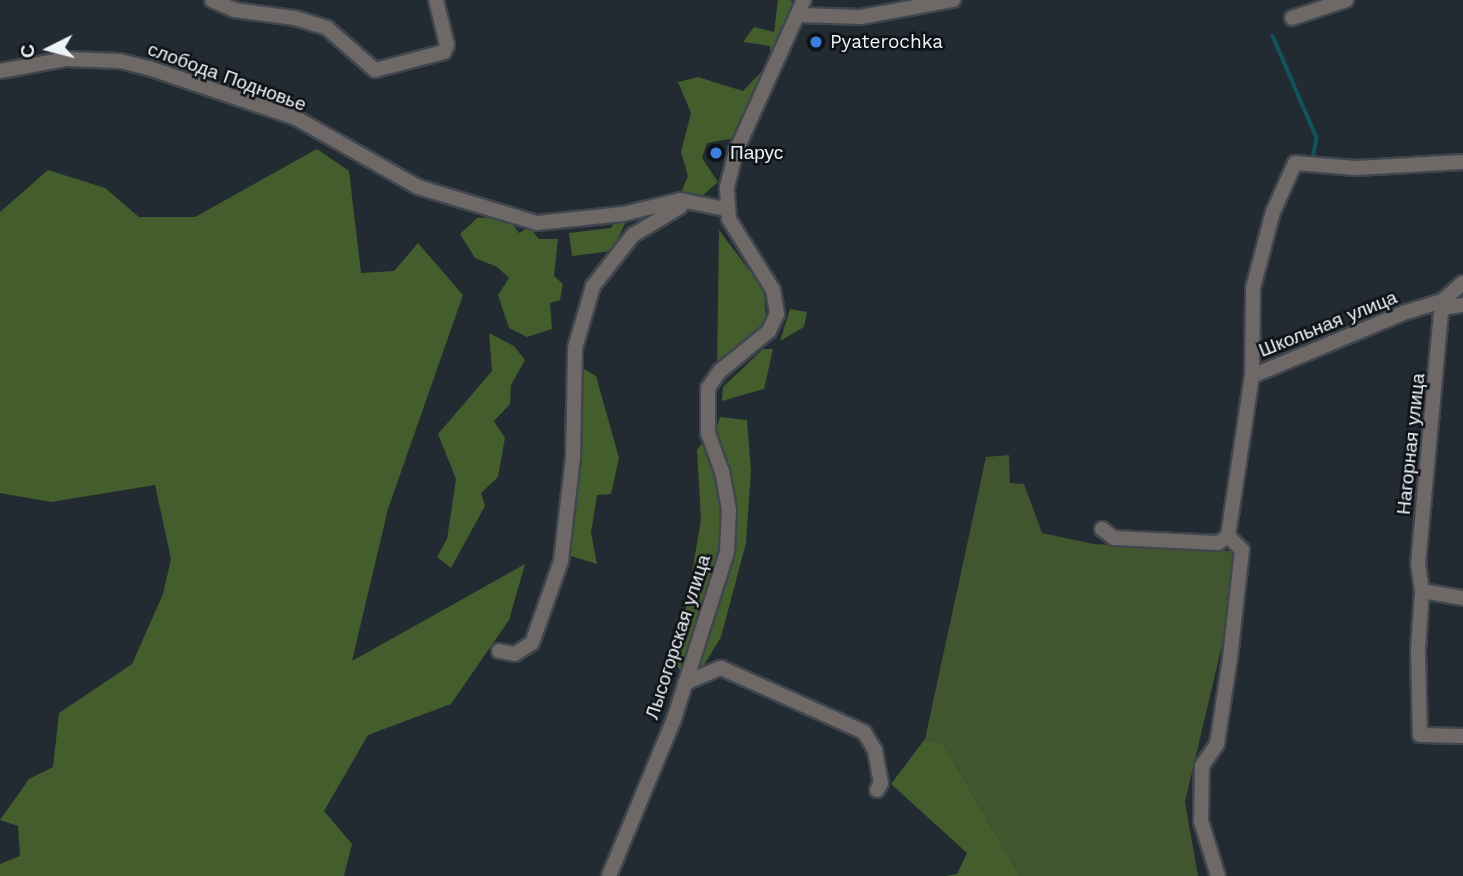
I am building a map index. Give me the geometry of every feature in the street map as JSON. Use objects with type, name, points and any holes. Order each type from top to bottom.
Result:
[{"type":"street","points":[[212,0],[234,10],[295,18],[327,28],[375,69],[444,52],[447,45],[436,0]]},
{"type":"street","points":[[499,651],[515,654],[532,643],[561,561],[573,457],[575,348],[593,286],[633,235],[679,202],[726,209],[736,151],[800,15],[804,0]]},
{"type":"street","points":[[800,15],[861,18],[953,0]]},
{"type":"street","points":[[1292,18],[1346,0]]},
{"type":"street","name":"слобода Подновье","points":[[0,71],[67,59],[98,58],[149,68],[296,118],[418,187],[537,223],[623,214],[679,202]]},
{"type":"street","name":"Школьная улица","points":[[1463,162],[1356,168],[1295,163],[1273,212],[1252,288],[1252,376],[1403,313],[1443,305],[1463,305]]},
{"type":"street","name":"Лысогорская улица","points":[[609,876],[685,683],[727,552],[729,510],[722,472],[708,433],[708,388],[720,371],[769,331],[777,314],[773,289],[738,238],[726,209]]},
{"type":"street","name":"Школьная улица","points":[[1443,305],[1463,283]]},
{"type":"street","name":"Нагорная улица","points":[[1443,305],[1418,563],[1422,591],[1418,650],[1420,735],[1463,736]]},
{"type":"street","points":[[1228,536],[1252,376]]},
{"type":"street","points":[[1102,529],[1114,538],[1218,542],[1228,536]]},
{"type":"street","points":[[1218,876],[1201,821],[1202,766],[1217,744],[1230,658],[1242,550],[1228,536]]},
{"type":"street","points":[[1422,591],[1463,598]]},
{"type":"street","points":[[685,683],[721,668],[864,732],[875,750],[881,783],[877,790]]},
{"type":"green space","points":[[778,0],[791,0],[796,13],[770,64],[770,46],[743,42],[754,27],[774,32]]},
{"type":"green space","points":[[762,71],[769,71],[740,137],[707,143],[702,158],[718,182],[702,196],[680,195],[688,176],[681,152],[691,113],[678,82],[698,77],[743,91]]},
{"type":"green space","points":[[317,149],[349,171],[361,273],[394,271],[418,243],[463,295],[388,509],[352,661],[525,564],[509,620],[451,704],[368,735],[324,811],[352,844],[344,876],[0,876],[0,864],[20,856],[18,826],[0,820],[29,779],[53,767],[59,713],[132,664],[163,594],[171,559],[155,485],[51,502],[0,493],[0,212],[48,170],[105,188],[139,217],[195,217]]},
{"type":"green space","points":[[629,215],[612,251],[572,256],[569,233],[611,228],[618,217]]},
{"type":"green space","points":[[495,217],[512,223],[519,233],[529,227],[539,239],[558,239],[554,276],[563,284],[560,300],[550,303],[552,329],[527,337],[509,328],[498,295],[509,278],[497,267],[475,258],[460,234],[477,218]]},
{"type":"green space","points":[[719,230],[764,290],[766,317],[754,337],[717,370]]},
{"type":"green space","points":[[790,309],[807,312],[804,327],[780,341]]},
{"type":"green space","points":[[489,333],[514,346],[525,360],[511,385],[510,404],[494,421],[505,438],[498,477],[481,493],[485,506],[451,568],[437,557],[447,539],[456,479],[438,434],[492,371]]},
{"type":"green space","points":[[763,349],[773,349],[764,389],[722,401],[723,387]]},
{"type":"green space","points":[[579,366],[596,376],[619,458],[611,494],[597,495],[591,533],[597,564],[568,555]]},
{"type":"green space","points":[[720,417],[747,420],[751,471],[746,543],[721,637],[698,675],[694,670],[734,533],[727,473],[716,429]]},
{"type":"green space","points":[[705,439],[722,509],[721,550],[684,675],[676,665],[701,520],[697,450]]},
{"type":"green space","points":[[1009,455],[1010,483],[1024,484],[1042,533],[1094,544],[1244,552],[1185,802],[1198,876],[1020,876],[944,745],[925,739],[986,457]]},
{"type":"green space","points":[[925,739],[944,745],[1020,876],[946,876],[957,874],[967,853],[891,784]]},
{"type":"waterway","points":[[1273,36],[1317,138],[1313,159]]},
{"type":"place","name":"Pyaterochka","points":[[816,42]]},
{"type":"place","name":"Парус","points":[[716,153]]}]
